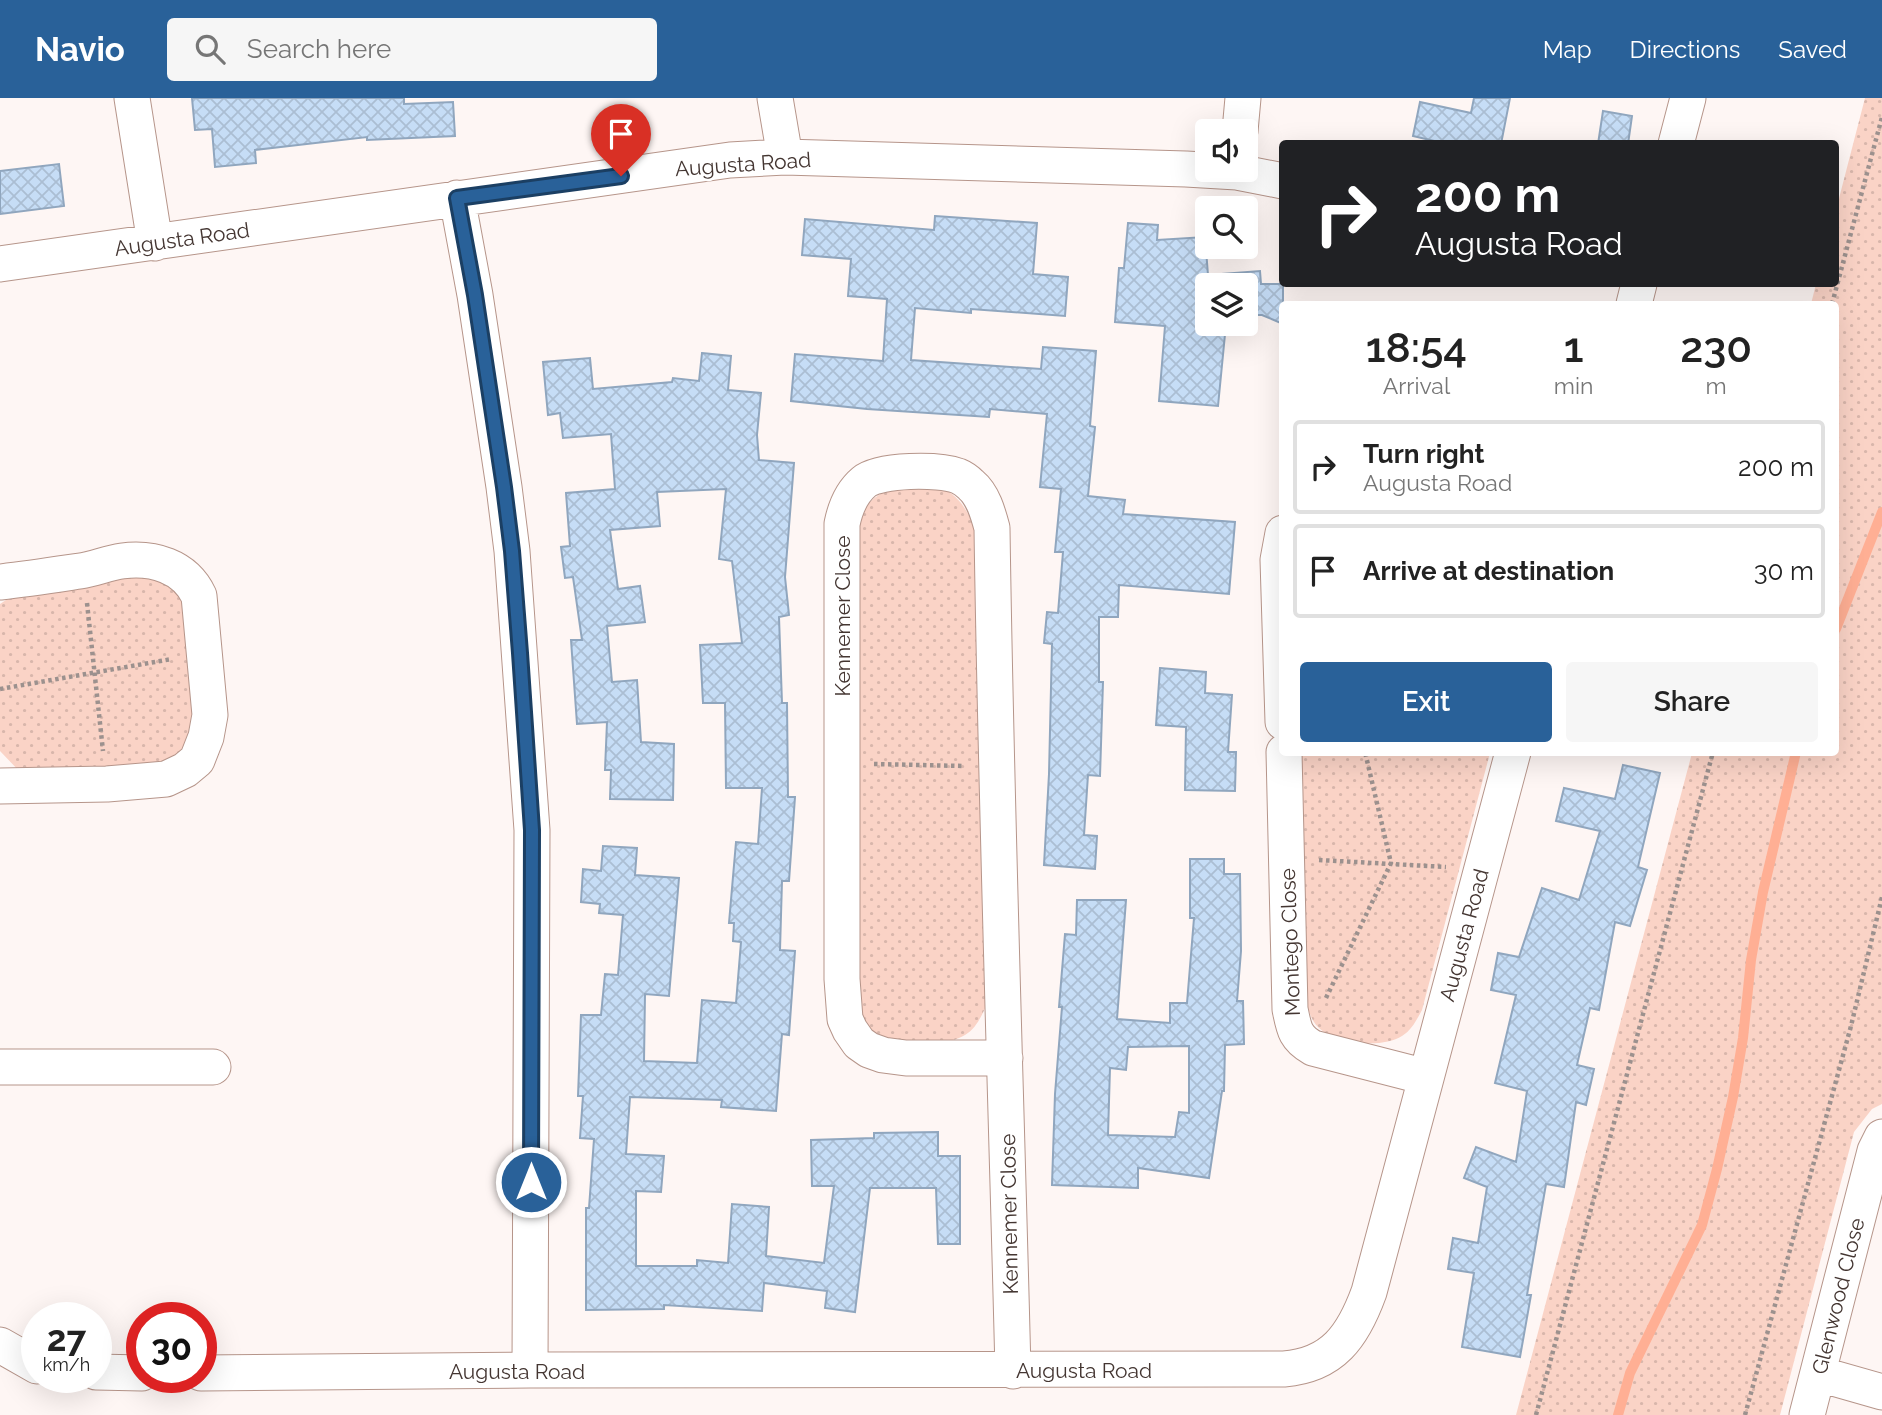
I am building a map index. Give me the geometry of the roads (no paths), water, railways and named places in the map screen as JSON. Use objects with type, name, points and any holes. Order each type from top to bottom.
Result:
[{"type":"street","points":[[132,98],[155,243]]},
{"type":"street","points":[[775,98],[785,157]]},
{"type":"street","points":[[1241,119],[1242,98]]},
{"type":"street","points":[[1677,140],[1688,98]]},
{"type":"street","name":"Augusta Road","points":[[0,264],[730,160],[785,157],[1195,170]]},
{"type":"street","name":"Augusta Road","points":[[1258,175],[1279,179]]},
{"type":"street","points":[[457,198],[475,295],[512,551],[532,830],[530,1370]]},
{"type":"street","name":"Kennemer Close","points":[[1005,1058],[906,1058],[883,1055],[859,1043],[845,1019],[842,524],[845,508],[864,481],[878,475],[898,472],[960,476],[974,487],[988,512],[992,528],[1013,1371]]},
{"type":"street","points":[[1279,555],[1279,592]]},
{"type":"street","points":[[0,582],[83,570],[122,561],[162,562],[178,571],[189,579],[199,596],[210,716],[206,737],[197,760],[185,770],[166,779],[107,784],[0,786]]},
{"type":"street","name":"Montego Close","points":[[1284,756],[1290,1009],[1294,1028],[1301,1041],[1313,1048],[1426,1077]]},
{"type":"street","name":"Augusta Road","points":[[217,1373],[1284,1369],[1302,1368],[1318,1362],[1347,1336],[1360,1316],[1369,1292],[1512,756]]},
{"type":"street","points":[[0,1067],[213,1067]]},
{"type":"street","name":"Glenwood Close","points":[[1807,1415],[1875,1151],[1882,1137]]},
{"type":"street","points":[[0,1346],[21,1357]]},
{"type":"street","points":[[1819,1374],[1882,1392]]},
{"type":"waterway","points":[[1839,621],[1882,512]]},
{"type":"waterway","points":[[1618,1415],[1630,1373],[1702,1225],[1733,1097],[1763,892],[1795,756]]}]
